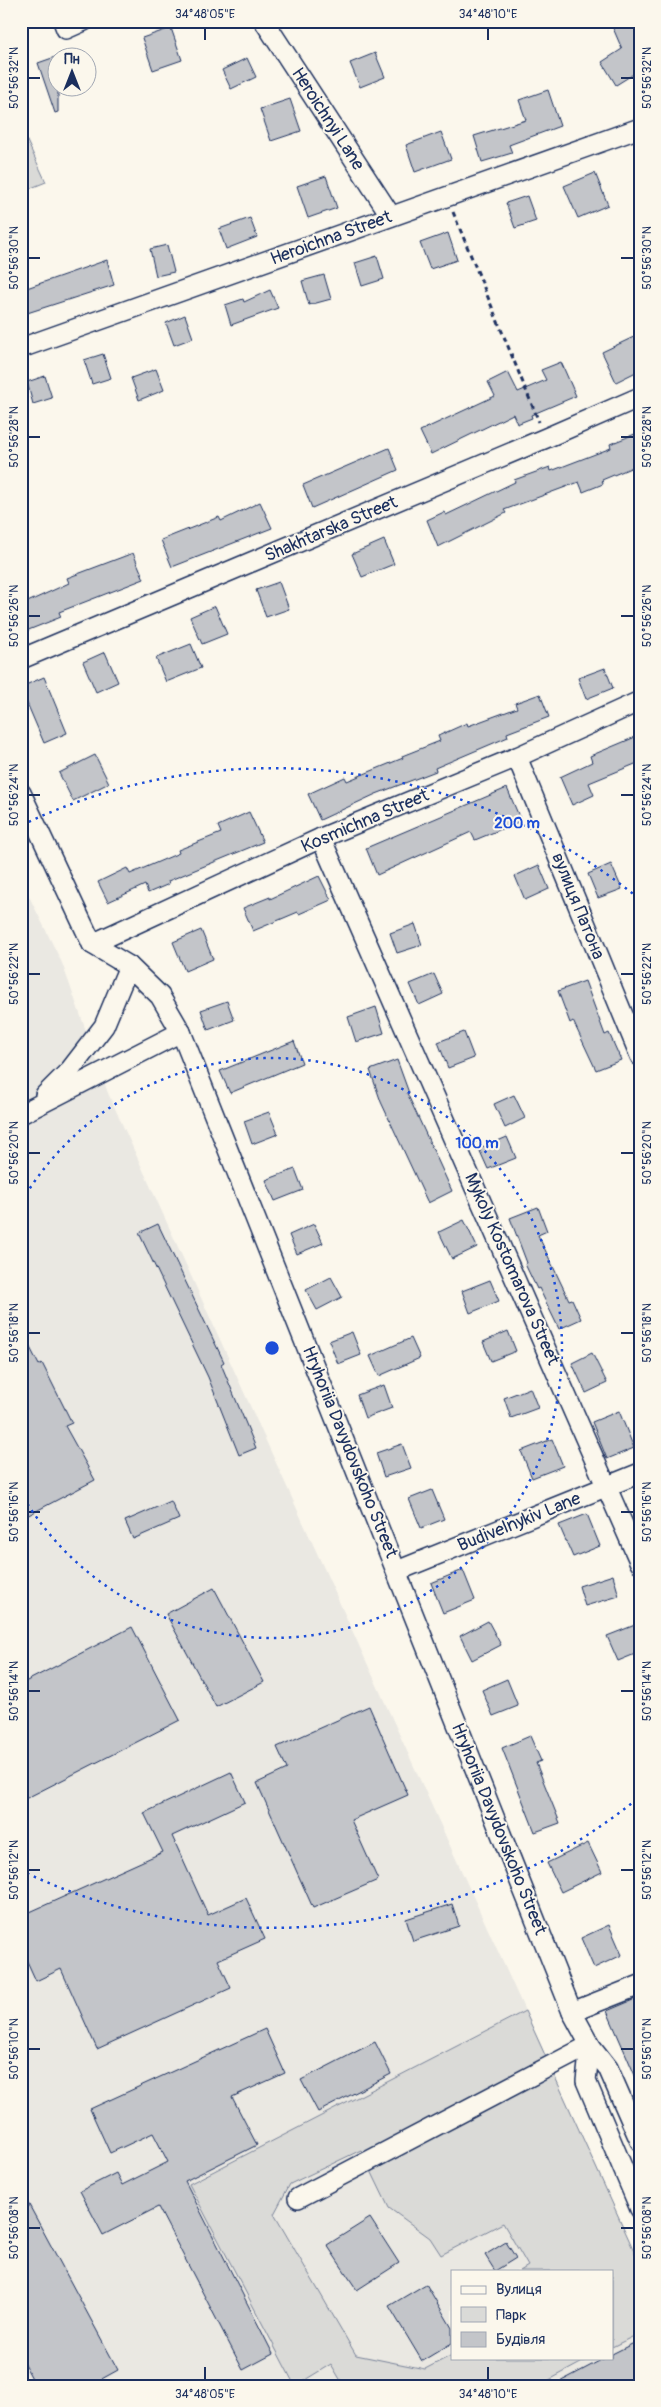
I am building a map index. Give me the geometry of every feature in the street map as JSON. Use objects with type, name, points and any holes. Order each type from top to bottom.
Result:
[{"type":"street","points":[[62,21],[66,29],[84,21]]},
{"type":"street","name":"Heroichnyi Lane","points":[[264,21],[391,216]]},
{"type":"street","name":"Heroichna Street","points":[[21,348],[640,128]]},
{"type":"street","name":"Shakhtarska Street","points":[[21,659],[640,397]]},
{"type":"street","name":"Kosmichna Street","points":[[92,944],[321,838],[517,757],[640,701]]},
{"type":"street","name":"вулиця Патона","points":[[517,757],[640,1056]]},
{"type":"street","points":[[21,793],[92,944]]},
{"type":"street","name":"Mykoly Kostomarova Street","points":[[321,838],[608,1486],[640,1563]]},
{"type":"street","name":"Hryhoriia Davydovskoho Street","points":[[92,944],[129,966],[160,996],[181,1032],[572,2012],[590,2045],[608,2068],[640,2141]]},
{"type":"street","points":[[27,1110],[70,1070],[104,1026],[129,966]]},
{"type":"street","points":[[27,1110],[181,1032]]},
{"type":"street","name":"Budivelnykiv Lane","points":[[397,1571],[640,1473]]},
{"type":"street","points":[[572,2012],[640,1985]]},
{"type":"street","points":[[298,2198],[590,2045]]},
{"type":"street","points":[[590,2045],[586,2081],[640,2209]]},
{"type":"path","points":[[446,197],[546,438]]},
{"type":"shaded area","points":[[21,880],[62,963],[108,1093],[640,2264],[640,2386],[21,2386]]},
{"type":"green space","points":[[21,128],[46,182],[21,192]]},
{"type":"green space","points":[[525,2011],[640,2264],[640,2333],[614,2346],[614,2270],[522,2270],[528,2266],[503,2223],[441,2255],[430,2238],[389,2208],[361,2150],[290,2184],[274,2214],[356,2355],[425,2369],[451,2356],[451,2360],[586,2360],[538,2386],[344,2386],[331,2364],[295,2386],[189,2184]]},
{"type":"building","points":[[610,21],[640,21],[640,70],[616,85],[602,62],[622,49]]},
{"type":"building","points":[[171,28],[182,60],[153,70],[142,38]]},
{"type":"building","points":[[375,53],[385,77],[360,87],[350,63]]},
{"type":"building","points":[[247,58],[256,77],[231,89],[222,70]]},
{"type":"building","points":[[48,60],[48,92],[38,63]]},
{"type":"building","points":[[548,90],[560,126],[509,145],[512,153],[482,162],[474,136],[526,120],[519,100]]},
{"type":"building","points":[[50,98],[58,98],[58,112],[55,113]]},
{"type":"building","points":[[290,99],[301,131],[271,141],[260,109]]},
{"type":"building","points":[[441,132],[451,159],[415,172],[406,145]]},
{"type":"building","points":[[595,173],[608,205],[578,218],[564,186]]},
{"type":"building","points":[[326,176],[337,208],[308,218],[297,186]]},
{"type":"building","points":[[527,196],[536,221],[515,228],[506,203]]},
{"type":"building","points":[[250,218],[257,237],[226,249],[219,229]]},
{"type":"building","points":[[448,233],[457,260],[430,269],[420,243]]},
{"type":"building","points":[[167,245],[174,272],[156,276],[150,249]]},
{"type":"building","points":[[377,256],[384,279],[362,286],[355,263]]},
{"type":"building","points":[[107,260],[114,285],[21,315],[21,290]]},
{"type":"building","points":[[324,275],[331,299],[309,305],[302,281]]},
{"type":"building","points":[[270,290],[278,308],[231,325],[225,305],[243,299],[244,302]]},
{"type":"building","points":[[185,315],[193,338],[174,345],[166,323]]},
{"type":"building","points":[[640,334],[640,370],[616,382],[602,352]]},
{"type":"building","points":[[103,354],[111,378],[92,384],[84,360]]},
{"type":"building","points":[[561,362],[576,396],[531,415],[532,418],[517,424],[513,414],[431,454],[420,431],[495,396],[488,382],[508,372],[518,392],[546,380],[541,370]]},
{"type":"building","points":[[156,369],[164,390],[139,400],[131,378]]},
{"type":"building","points":[[45,376],[52,398],[33,404],[27,382]]},
{"type":"building","points":[[635,434],[640,446],[640,464],[602,480],[603,484],[583,492],[579,482],[504,510],[506,513],[438,547],[427,520],[444,512],[446,515],[515,482],[514,480],[550,467],[551,471],[611,448],[610,444]]},
{"type":"building","points":[[389,448],[398,470],[312,508],[303,485]]},
{"type":"building","points":[[260,502],[272,528],[172,567],[161,540],[219,517],[221,521]]},
{"type":"building","points":[[384,540],[394,564],[362,577],[352,554]]},
{"type":"building","points":[[133,553],[144,579],[59,612],[61,617],[21,633],[21,605],[69,583],[67,578]]},
{"type":"building","points":[[279,582],[289,609],[266,617],[256,590]]},
{"type":"building","points":[[215,606],[227,634],[202,644],[190,617]]},
{"type":"building","points":[[191,644],[201,668],[166,682],[156,658]]},
{"type":"building","points":[[105,652],[118,682],[96,692],[83,662]]},
{"type":"building","points":[[605,668],[613,688],[586,699],[578,678]]},
{"type":"building","points":[[44,677],[67,733],[44,743],[21,687]]},
{"type":"building","points":[[540,694],[549,717],[507,733],[508,737],[435,768],[436,771],[376,794],[320,820],[308,794],[345,777],[347,781],[403,758],[402,756],[440,741],[438,736],[467,723],[468,726],[517,708],[515,703]]},
{"type":"building","points":[[640,735],[640,762],[589,783],[594,795],[572,805],[560,777],[592,762],[590,756]]},
{"type":"building","points":[[95,755],[109,783],[73,801],[59,773]]},
{"type":"building","points":[[507,788],[521,821],[475,840],[471,832],[377,875],[366,848]]},
{"type":"building","points":[[249,812],[263,842],[168,881],[169,884],[148,893],[145,885],[108,902],[98,882],[127,868],[130,874],[179,853],[178,850],[221,833],[218,826]]},
{"type":"building","points":[[611,864],[622,889],[598,898],[588,874]]},
{"type":"building","points":[[539,865],[549,889],[525,900],[515,876]]},
{"type":"building","points":[[319,876],[331,900],[253,931],[243,908],[270,897],[270,899]]},
{"type":"building","points":[[415,924],[422,945],[397,953],[390,933]]},
{"type":"building","points":[[201,930],[213,959],[185,971],[173,942]]},
{"type":"building","points":[[434,974],[443,994],[419,1005],[410,984]]},
{"type":"building","points":[[585,981],[605,1035],[609,1033],[621,1060],[596,1070],[573,1021],[570,1023],[558,991]]},
{"type":"building","points":[[227,1001],[234,1020],[208,1030],[201,1010]]},
{"type":"building","points":[[376,1007],[384,1033],[356,1042],[348,1017]]},
{"type":"building","points":[[464,1032],[474,1058],[448,1068],[438,1042]]},
{"type":"building","points":[[294,1041],[302,1063],[230,1093],[220,1071]]},
{"type":"building","points":[[397,1060],[409,1093],[407,1093],[452,1191],[428,1203],[381,1102],[370,1070]]},
{"type":"building","points":[[514,1095],[525,1118],[505,1128],[494,1104]]},
{"type":"building","points":[[269,1112],[278,1134],[252,1144],[244,1121]]},
{"type":"building","points":[[507,1137],[516,1158],[488,1169],[479,1149]]},
{"type":"building","points":[[295,1169],[303,1190],[275,1201],[266,1180]]},
{"type":"building","points":[[538,1207],[547,1231],[538,1235],[569,1300],[572,1299],[581,1319],[559,1329],[525,1264],[527,1263],[510,1218]]},
{"type":"building","points":[[464,1220],[477,1247],[452,1259],[439,1232]]},
{"type":"building","points":[[158,1224],[224,1362],[221,1364],[256,1448],[239,1455],[208,1377],[139,1233]]},
{"type":"building","points":[[314,1224],[323,1243],[297,1254],[289,1235]]},
{"type":"building","points":[[331,1277],[342,1297],[317,1310],[306,1290]]},
{"type":"building","points":[[490,1280],[499,1301],[470,1313],[462,1291]]},
{"type":"building","points":[[21,1330],[39,1365],[42,1363],[72,1423],[65,1426],[95,1480],[21,1519]]},
{"type":"building","points":[[508,1331],[516,1351],[491,1361],[483,1342]]},
{"type":"building","points":[[352,1332],[361,1355],[338,1364],[329,1341]]},
{"type":"building","points":[[411,1338],[420,1358],[379,1376],[370,1356]]},
{"type":"building","points":[[592,1353],[607,1383],[586,1393],[572,1363]]},
{"type":"building","points":[[384,1385],[392,1408],[365,1418],[357,1395]]},
{"type":"building","points":[[530,1388],[538,1408],[511,1418],[504,1398]]},
{"type":"building","points":[[619,1411],[634,1448],[607,1459],[592,1422]]},
{"type":"building","points":[[552,1439],[563,1466],[532,1478],[521,1451]]},
{"type":"building","points":[[402,1444],[411,1468],[384,1477],[376,1453]]},
{"type":"building","points":[[432,1490],[444,1519],[421,1528],[409,1499]]},
{"type":"building","points":[[171,1501],[179,1519],[133,1539],[125,1521]]},
{"type":"building","points":[[587,1514],[600,1546],[573,1557],[559,1525]]},
{"type":"building","points":[[463,1570],[475,1600],[443,1613],[431,1583]]},
{"type":"building","points":[[613,1575],[619,1596],[585,1606],[579,1586]]},
{"type":"building","points":[[214,1588],[264,1682],[216,1707],[166,1614]]},
{"type":"building","points":[[488,1621],[501,1645],[472,1660],[460,1636]]},
{"type":"building","points":[[635,1625],[640,1637],[640,1652],[618,1661],[607,1636]]},
{"type":"building","points":[[132,1627],[180,1720],[21,1801],[21,1684]]},
{"type":"building","points":[[507,1679],[518,1706],[493,1716],[482,1690]]},
{"type":"building","points":[[369,1706],[408,1795],[351,1820],[378,1880],[313,1908],[257,1783],[287,1769],[277,1747]]},
{"type":"building","points":[[530,1736],[541,1761],[536,1763],[560,1823],[535,1832],[502,1748]]},
{"type":"building","points":[[231,1772],[245,1802],[172,1836],[208,1915],[246,1898],[265,1939],[218,1960],[231,1988],[97,2049],[61,1969],[36,1981],[21,1948],[21,1916],[163,1852],[144,1813]]},
{"type":"building","points":[[588,1843],[602,1872],[561,1892],[547,1863]]},
{"type":"building","points":[[452,1904],[459,1926],[413,1941],[406,1919]]},
{"type":"building","points":[[609,1925],[622,1955],[594,1968],[581,1938]]},
{"type":"building","points":[[640,1997],[640,2087],[607,2011]]},
{"type":"building","points":[[265,2029],[285,2073],[232,2097],[257,2145],[185,2181],[273,2354],[243,2370],[158,2207],[103,2235],[80,2191],[116,2173],[122,2185],[168,2162],[153,2133],[110,2153],[90,2109]]},
{"type":"building","points":[[375,2042],[391,2074],[318,2112],[301,2080]]},
{"type":"building","points":[[21,2190],[118,2370],[89,2386],[36,2386],[21,2358]]},
{"type":"building","points":[[370,2218],[399,2263],[357,2290],[327,2245]]},
{"type":"building","points":[[506,2242],[516,2258],[494,2270],[485,2255]]},
{"type":"building","points":[[426,2284],[451,2326],[451,2344],[422,2361],[389,2306]]},
{"type":"building","points":[[640,2340],[640,2386],[552,2386],[601,2360],[614,2360],[614,2353]]}]
